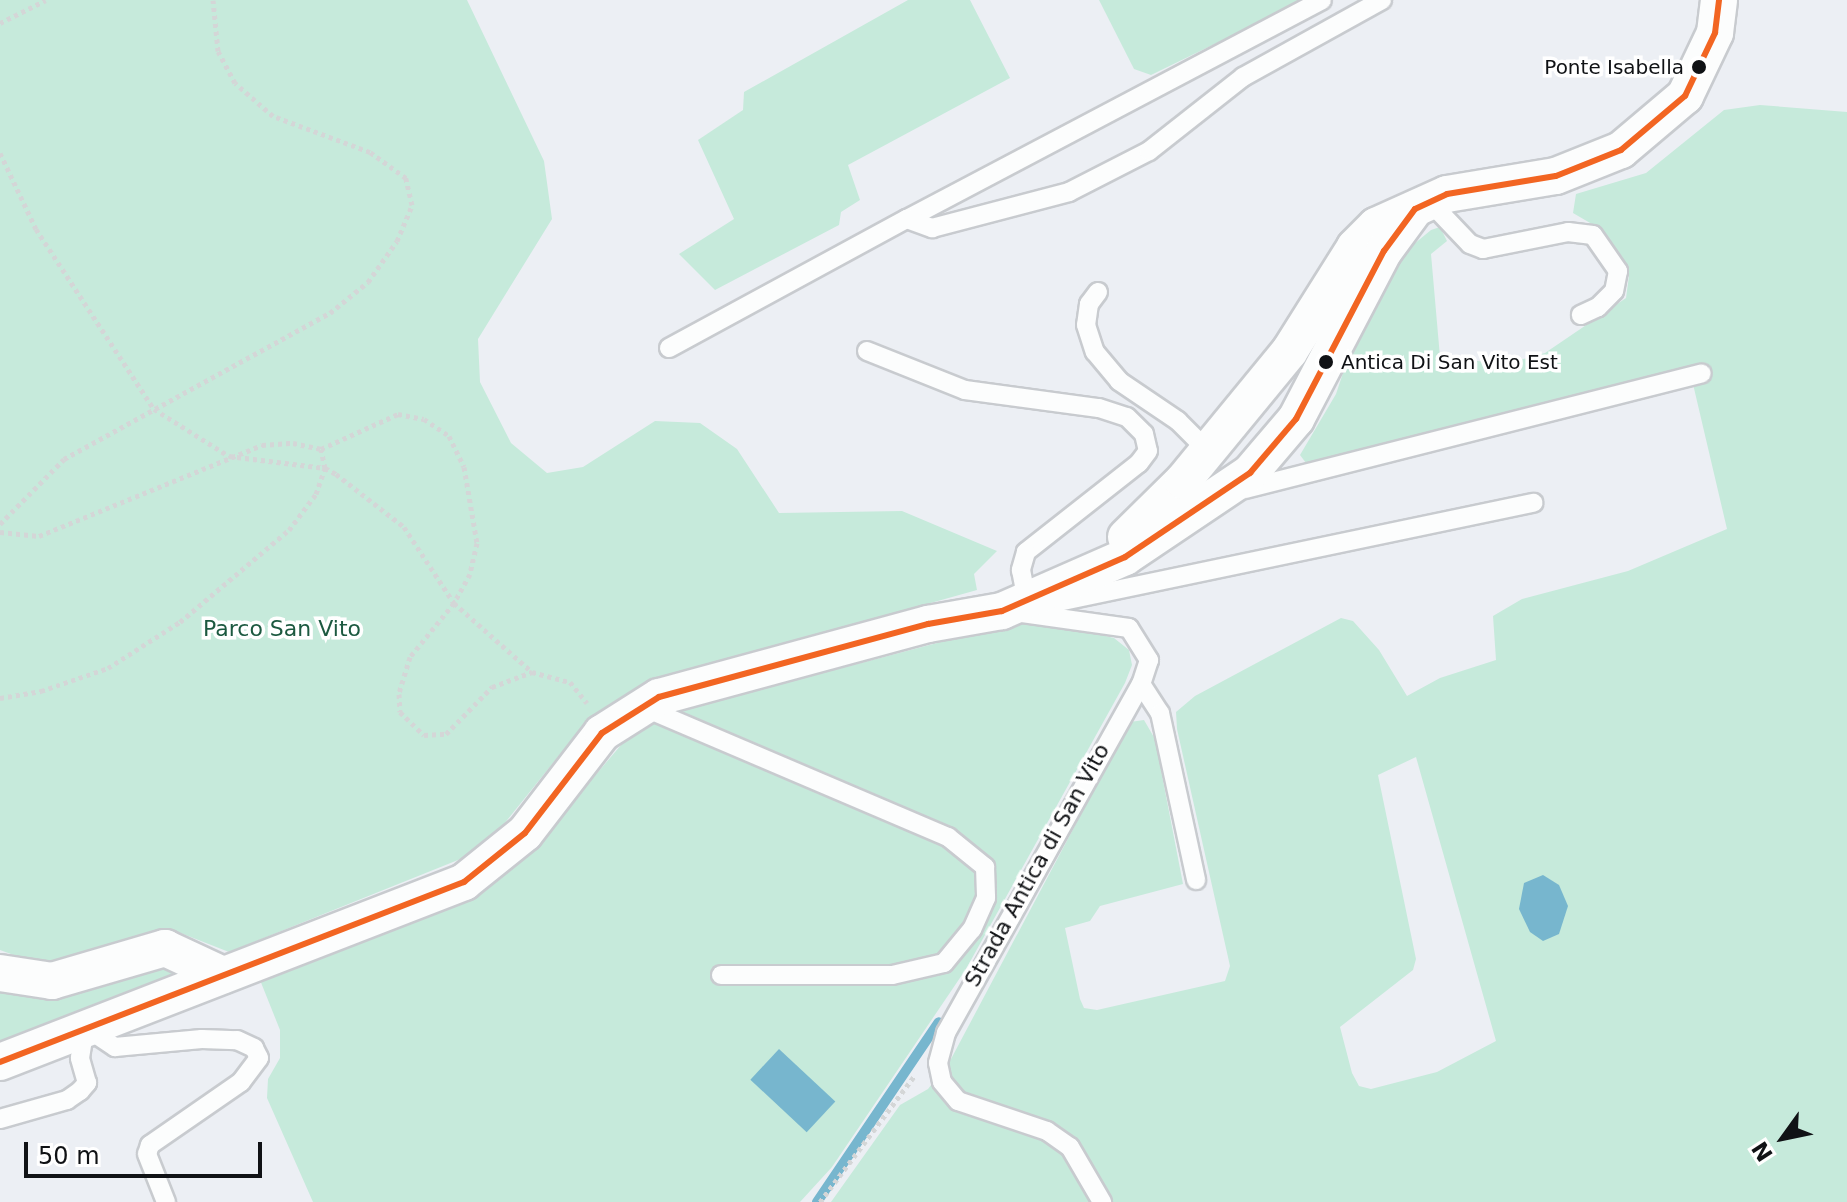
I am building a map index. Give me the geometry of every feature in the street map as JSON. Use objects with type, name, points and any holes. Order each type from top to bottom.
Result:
[{"type":"street","points":[[1079,574],[1142,524],[1207,450],[1289,352],[1355,247],[1376,226],[1422,205],[1556,176],[1621,150],[1685,96],[1703,68],[1721,1]]},
{"type":"street","points":[[0,1062],[464,882],[525,833],[602,733],[641,706],[928,624],[1014,605],[1079,574],[1125,557],[1250,473],[1296,419],[1384,251],[1422,205]]},
{"type":"street","points":[[0,973],[52,981],[165,948],[223,975]]},
{"type":"lane","points":[[669,348],[1322,0]]},
{"type":"lane","points":[[907,219],[932,228],[1069,192],[1149,151],[1243,77],[1382,0]]},
{"type":"lane","points":[[1422,205],[1470,244],[1483,249],[1568,232],[1593,235],[1618,271],[1614,291],[1598,307],[1581,315]]},
{"type":"lane","points":[[1098,292],[1089,304],[1086,325],[1095,352],[1119,381],[1178,421],[1207,450]]},
{"type":"lane","points":[[867,351],[965,390],[1099,408],[1127,417],[1144,434],[1148,451],[1139,463],[1026,552],[1014,605],[1068,602],[1533,503]]},
{"type":"lane","points":[[1208,503],[1264,482],[1702,373]]},
{"type":"lane","name":"Strada Antica di San Vito","points":[[946,1033],[1141,684],[1149,660],[1129,628],[1014,605]]},
{"type":"lane","points":[[1141,684],[1160,713],[1196,880]]},
{"type":"lane","points":[[641,706],[948,837],[985,867],[986,898],[972,929],[944,963],[892,975],[721,975]]},
{"type":"lane","points":[[0,1119],[67,1100],[80,1091],[87,1083],[80,1058],[85,1027],[115,1047],[237,1040],[254,1048],[259,1058],[241,1082],[150,1145],[147,1154],[166,1202]]},
{"type":"lane","points":[[946,1033],[938,1063],[942,1082],[958,1101],[1047,1131],[1070,1147],[1102,1202]]},
{"type":"path","points":[[0,23],[46,0]]},
{"type":"path","points":[[0,524],[64,459],[330,313],[368,282],[397,241],[412,205],[406,178],[370,152],[273,116],[235,83],[218,51],[213,0]]},
{"type":"path","points":[[0,153],[36,229],[154,409],[229,456],[325,468],[404,527],[454,603],[532,672],[570,682],[589,705]]},
{"type":"path","points":[[0,532],[39,536],[262,445],[293,443],[321,449],[398,414],[424,419],[449,436],[464,467],[477,543],[470,574],[454,603],[410,657],[399,694],[400,712],[409,725],[424,735],[446,734],[492,687],[532,672]]},
{"type":"path","points":[[0,698],[41,691],[108,668],[180,622],[289,530],[316,494],[325,468],[321,449]]},
{"type":"path","points":[[820,1202],[946,1033]]},
{"type":"green space","name":"Parco San Vito","points":[[0,0],[467,0],[544,161],[552,219],[478,339],[480,382],[511,443],[547,473],[583,467],[655,421],[700,423],[737,449],[779,513],[902,511],[997,551],[974,574],[977,590],[642,684],[582,727],[491,840],[463,858],[229,952],[178,932],[157,932],[62,962],[30,961],[0,950]]},
{"type":"green space","points":[[908,0],[970,0],[1010,78],[848,165],[860,200],[841,212],[839,225],[715,290],[679,254],[734,219],[698,140],[743,110],[744,92]]},
{"type":"green space","points":[[1099,0],[1305,0],[1151,75],[1134,69]]},
{"type":"green space","points":[[1760,105],[1847,112],[1847,1202],[831,1202],[900,1105],[928,1089],[951,1059],[1130,722],[1144,720],[1155,739],[1183,884],[1100,906],[1090,921],[1065,928],[1080,999],[1084,1008],[1097,1010],[1225,981],[1230,966],[1177,729],[1176,712],[1195,696],[1341,618],[1353,621],[1379,650],[1407,696],[1440,678],[1496,660],[1493,616],[1522,599],[1628,571],[1727,529],[1689,367],[1306,463],[1300,455],[1336,394],[1367,301],[1385,268],[1431,230],[1440,227],[1447,241],[1431,254],[1440,357],[1506,364],[1545,353],[1626,298],[1629,276],[1615,247],[1597,227],[1573,213],[1576,194],[1646,173],[1724,110]],"holes":[[[1416,757],[1496,1041],[1437,1072],[1371,1089],[1359,1086],[1352,1073],[1340,1027],[1413,970],[1416,959],[1378,775]]]},
{"type":"green space","points":[[1032,618],[1114,638],[1129,650],[1132,665],[1125,683],[966,969],[832,1167],[800,1202],[313,1202],[267,1098],[268,1079],[280,1058],[280,1030],[260,980],[472,897],[530,852],[627,738],[674,712]]},
{"type":"green space","points":[[160,961],[179,974],[0,1045],[0,988],[46,1000]]},
{"type":"water","points":[[1543,875],[1559,885],[1568,906],[1559,934],[1543,941],[1530,932],[1519,909],[1524,883]]},
{"type":"water","points":[[779,1049],[835,1102],[807,1132],[750,1080]]},
{"type":"waterway","points":[[817,1202],[939,1022]]},
{"type":"transit line","points":[[0,1062],[464,882],[525,833],[602,733],[659,697],[928,624],[1002,611],[1125,557],[1250,473],[1296,419],[1384,251],[1415,209],[1447,194],[1556,176],[1621,150],[1685,96],[1715,33],[1719,0]]},
{"type":"place","name":"Ponte Isabella","points":[[1699,67]]},
{"type":"place","name":"Antica Di San Vito Est","points":[[1326,362]]}]
